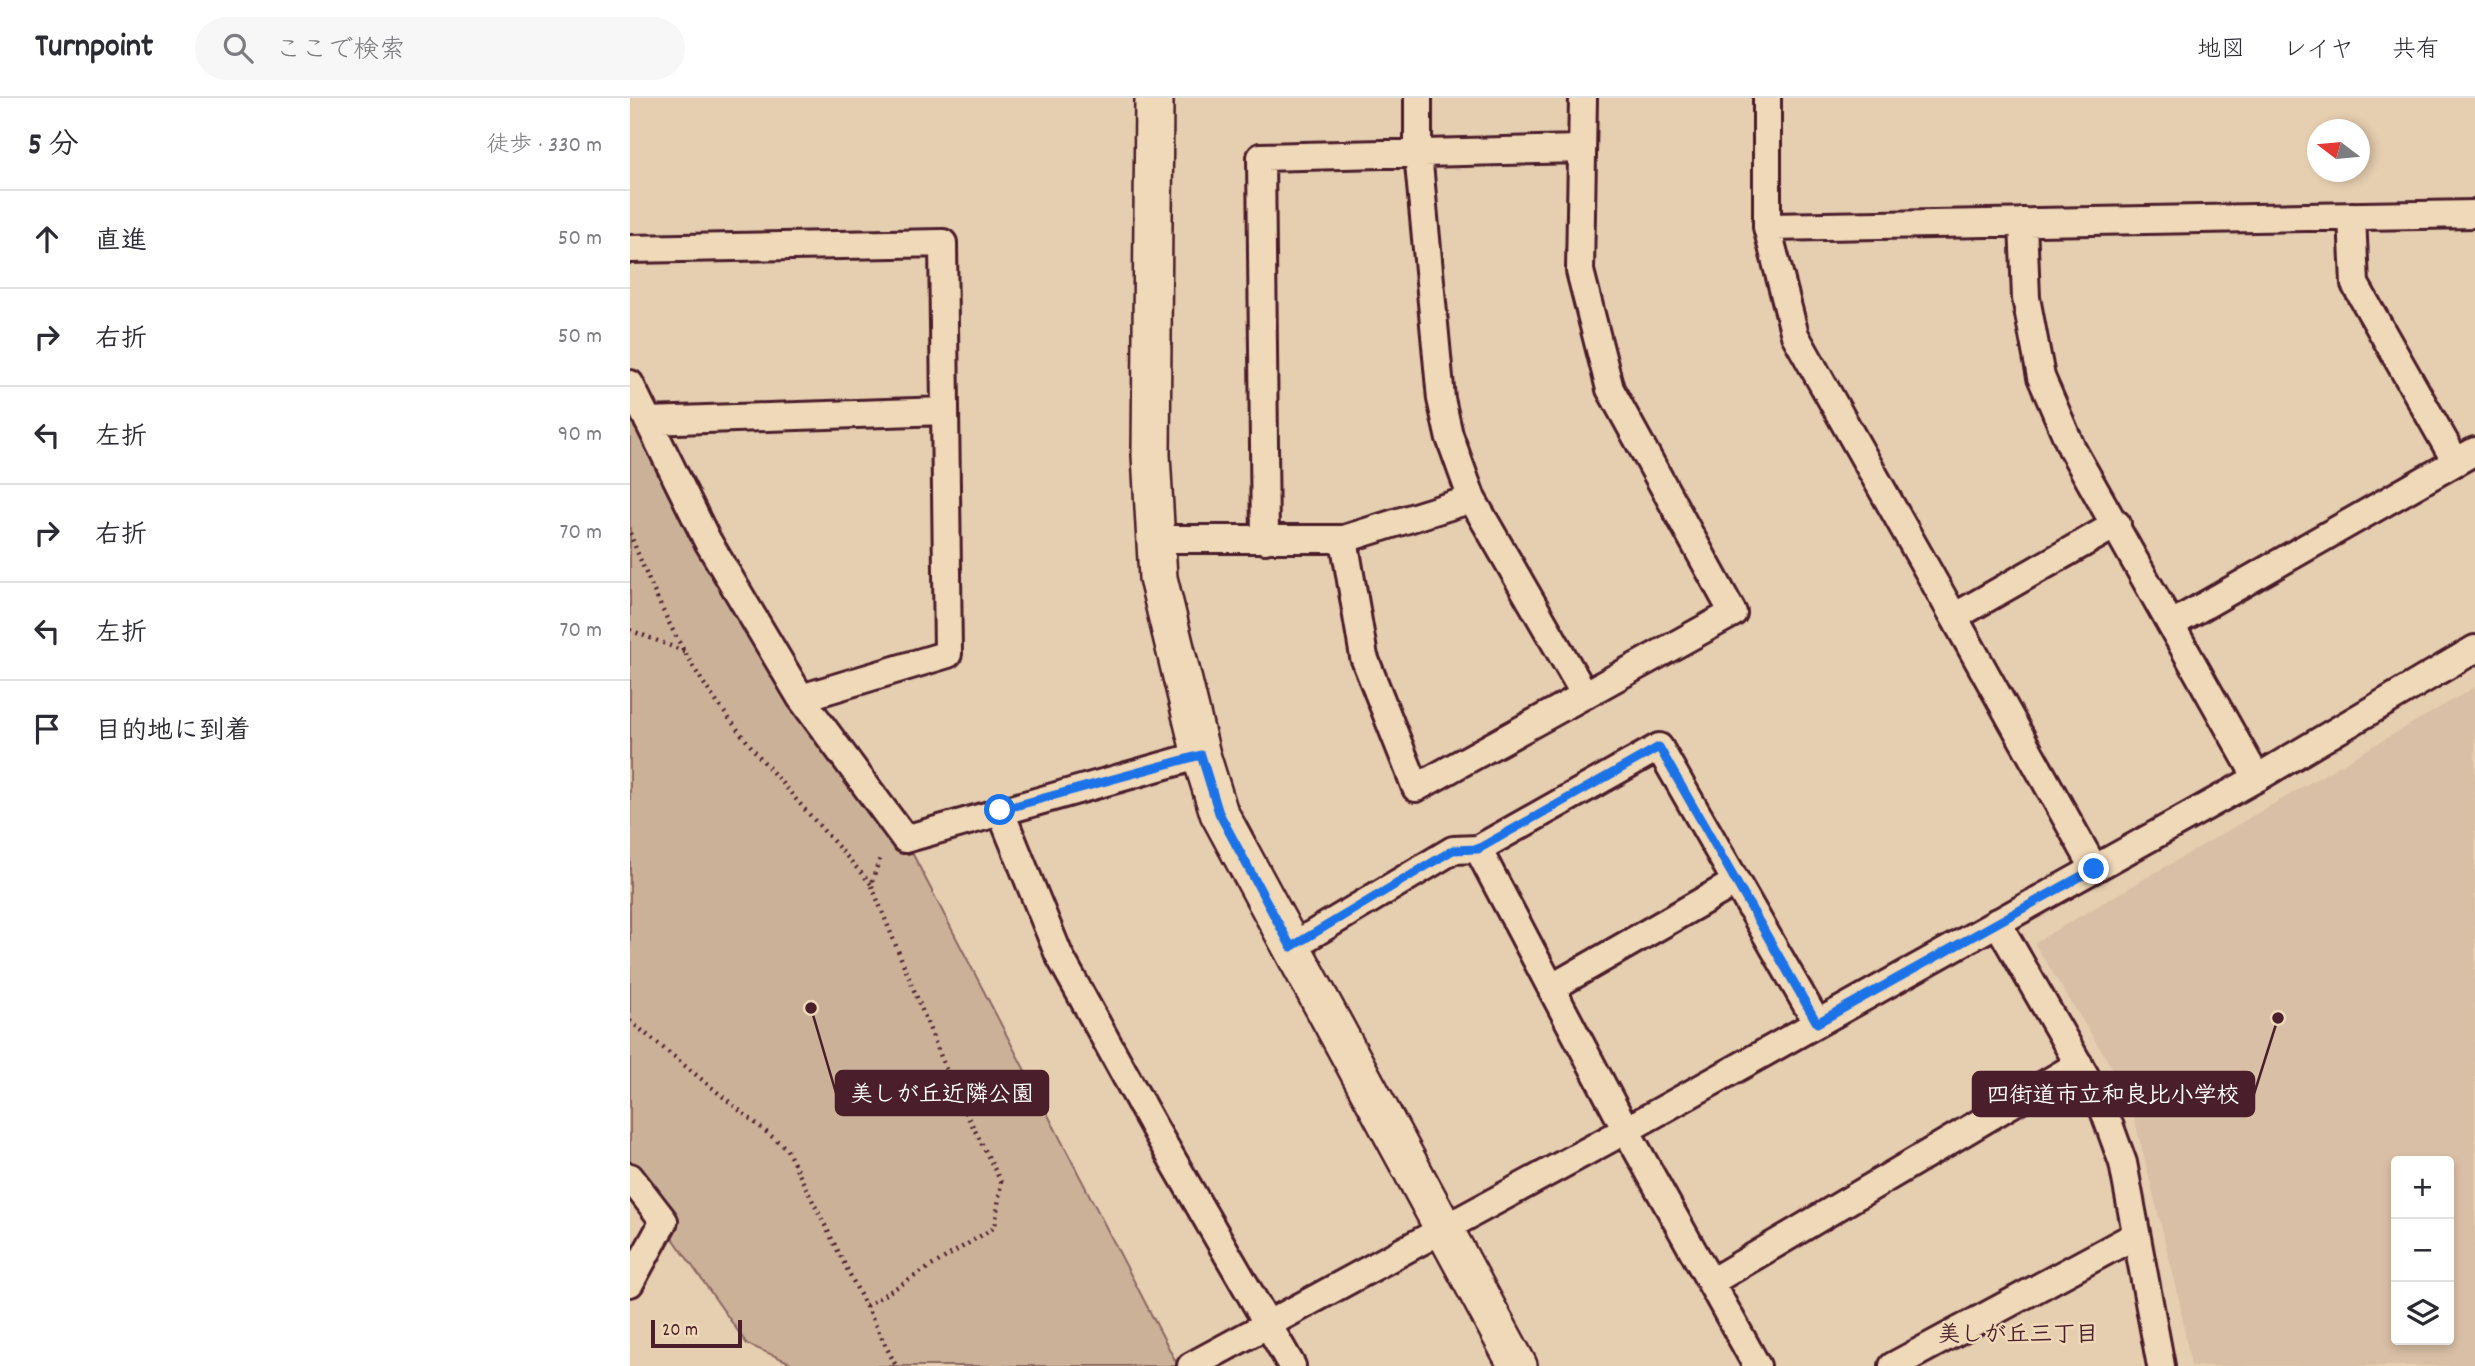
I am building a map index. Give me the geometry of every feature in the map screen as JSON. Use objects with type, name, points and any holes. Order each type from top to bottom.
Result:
[{"type":"street","points":[[1154,98],[1151,455],[1158,578],[1201,755],[1219,813],[1442,1230],[1518,1366]]},
{"type":"street","points":[[1418,98],[1418,153],[1441,399],[1449,435],[1472,499],[1586,695]]},
{"type":"street","points":[[1344,539],[1364,657],[1416,788],[1733,613],[1610,389],[1580,271],[1580,149],[1583,98]]},
{"type":"street","points":[[1767,98],[1767,227],[1795,335],[2094,869]]},
{"type":"street","points":[[1265,540],[1261,157],[1580,149]]},
{"type":"street","points":[[1767,227],[2475,214]]},
{"type":"street","points":[[2172,624],[2466,456],[2355,284],[2352,216]]},
{"type":"street","points":[[2023,222],[2026,298],[2040,377],[2073,449],[2257,778]]},
{"type":"street","points":[[630,249],[943,243],[948,654],[801,698]]},
{"type":"street","points":[[630,384],[708,540],[801,698],[905,839],[1201,755]]},
{"type":"street","points":[[648,421],[945,411]]},
{"type":"street","points":[[1156,539],[1344,539],[1472,499]]},
{"type":"street","points":[[1954,617],[2117,524]]},
{"type":"street","points":[[1191,1366],[1626,1130],[2257,778],[2475,649]]},
{"type":"street","points":[[1291,947],[1453,850],[1478,849],[1659,747],[1817,1023]]},
{"type":"street","points":[[1000,810],[1059,955],[1156,1131],[1292,1366]]},
{"type":"street","points":[[1478,849],[1626,1130],[1757,1366]]},
{"type":"street","points":[[1551,988],[1737,882]]},
{"type":"street","points":[[1997,922],[2102,1105],[2123,1163],[2161,1366]]},
{"type":"street","points":[[1711,1282],[2079,1064]]},
{"type":"street","points":[[630,1177],[664,1221],[630,1283]]},
{"type":"street","points":[[1894,1366],[2136,1234]]},
{"type":"path","points":[[630,533],[647,578],[687,653],[727,716],[871,884],[954,1089],[1001,1182],[995,1227],[866,1306]]},
{"type":"path","points":[[630,630],[687,653]]},
{"type":"path","points":[[871,884],[893,821]]},
{"type":"path","points":[[630,1021],[786,1148],[896,1366]]},
{"type":"shaded area","points":[[630,384],[707,540],[905,839],[1178,1366],[798,1366],[747,1344],[630,1177]]},
{"type":"shaded area","points":[[2475,687],[2475,1366],[2191,1366],[2177,1289],[2128,1093],[2034,943]]},
{"type":"place","name":"美しが丘近隣公園","points":[[811,1008]]},
{"type":"place","name":"四街道市立和良比小学校","points":[[2278,1018]]},
{"type":"district","name":"美しが丘三丁目","points":[[2018,1336]]},
{"type":"route","points":[[1000,810],[1201,755],[1219,813],[1291,947],[1453,850],[1478,849],[1659,747],[1817,1023],[2094,869]]}]
